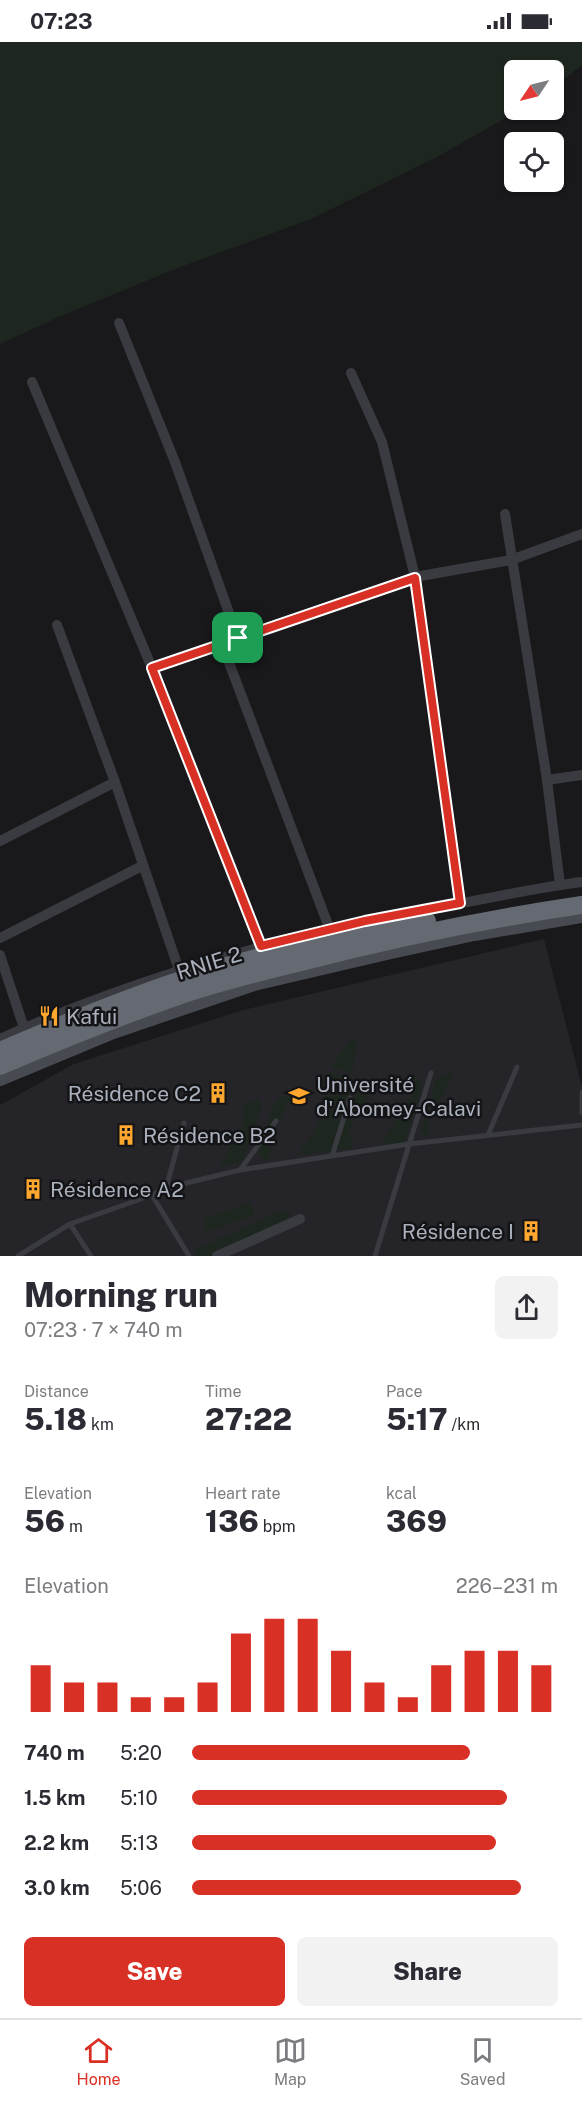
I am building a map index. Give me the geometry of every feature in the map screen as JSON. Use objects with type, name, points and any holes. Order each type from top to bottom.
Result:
[{"type":"highway","name":"RNIE 2","points":[[0,1051],[104,1008],[178,981],[286,950],[369,931],[582,893]]},
{"type":"highway","name":"RNIE 2","points":[[0,1066],[179,996],[258,972],[363,946],[582,905]]},
{"type":"street","points":[[119,323],[175,462],[238,638]]},
{"type":"street","points":[[351,374],[382,442],[415,578],[460,903]]},
{"type":"street","points":[[32,382],[152,668],[261,946]]},
{"type":"street","points":[[505,514],[547,780],[560,885]]},
{"type":"street","points":[[152,668],[415,578],[511,560],[582,534]]},
{"type":"street","points":[[57,625],[115,782],[179,970]]},
{"type":"street","points":[[222,644],[330,930]]},
{"type":"street","points":[[547,780],[582,775]]},
{"type":"street","points":[[0,841],[115,782]]},
{"type":"street","points":[[0,938],[142,866]]},
{"type":"street","points":[[0,1039],[101,997],[179,970],[261,946],[406,912],[582,882]]},
{"type":"street","points":[[0,1079],[113,1032],[254,984],[474,934],[582,916]]},
{"type":"street","points":[[0,955],[24,1028]]},
{"type":"street","points":[[217,1256],[300,1219]]},
{"type":"lane","points":[[488,1136],[517,1067]]},
{"type":"lane","points":[[375,1256],[431,1073]]},
{"type":"lane","points":[[582,1092],[582,1113]]},
{"type":"lane","points":[[332,1156],[350,1098]]},
{"type":"lane","points":[[240,1170],[276,1121]]},
{"type":"lane","points":[[166,1188],[184,1123]]},
{"type":"lane","points":[[18,1256],[70,1224],[166,1188],[240,1170],[409,1144],[582,1125]]},
{"type":"lane","points":[[152,1195],[189,1256]]},
{"type":"lane","points":[[70,1224],[91,1256]]},
{"type":"shaded area","points":[[0,42],[582,42],[582,65],[564,79],[564,60],[504,60],[504,119],[437,157],[311,219],[175,269],[0,344]]},
{"type":"shaded area","name":"Université d'Abomey-Calavi","points":[[544,939],[582,1087],[582,1256],[0,1256],[0,1105],[74,1064],[243,1010]]},
{"type":"shaded area","points":[[351,1038],[357,1042],[352,1074],[331,1067]]},
{"type":"shaded area","points":[[329,1072],[354,1079],[331,1151],[298,1155],[331,1106],[323,1100],[328,1092],[319,1086]]},
{"type":"shaded area","points":[[448,1073],[453,1077],[427,1122],[431,1127],[427,1136],[420,1133],[436,1079]]},
{"type":"shaded area","points":[[415,1075],[422,1084],[404,1142],[380,1145],[412,1095],[403,1089]]},
{"type":"shaded area","points":[[369,1080],[375,1084],[348,1132],[352,1137],[350,1144],[352,1149],[337,1149],[353,1097]]},
{"type":"shaded area","points":[[291,1095],[266,1144],[271,1148],[270,1159],[263,1159],[258,1152],[274,1104],[280,1098]]},
{"type":"shaded area","points":[[258,1100],[262,1106],[242,1162],[220,1166],[246,1117],[242,1114],[241,1109],[246,1104]]},
{"type":"shaded area","points":[[250,1202],[255,1215],[206,1232],[204,1219]]},
{"type":"shaded area","points":[[288,1211],[292,1217],[212,1256],[197,1256],[193,1251],[278,1212]]},
{"type":"place","name":"Kafui","points":[[49,1016]]},
{"type":"place","name":"Résidence C2","points":[[218,1093]]},
{"type":"place","name":"Université d'Abomey-Calavi","points":[[299,1096]]},
{"type":"place","name":"Résidence B2","points":[[126,1135]]},
{"type":"place","name":"Résidence A2","points":[[33,1189]]},
{"type":"place","name":"Résidence I","points":[[531,1231]]},
{"type":"route","points":[[415,578],[460,903],[406,912],[261,946],[152,668],[238,638],[415,578]]}]
